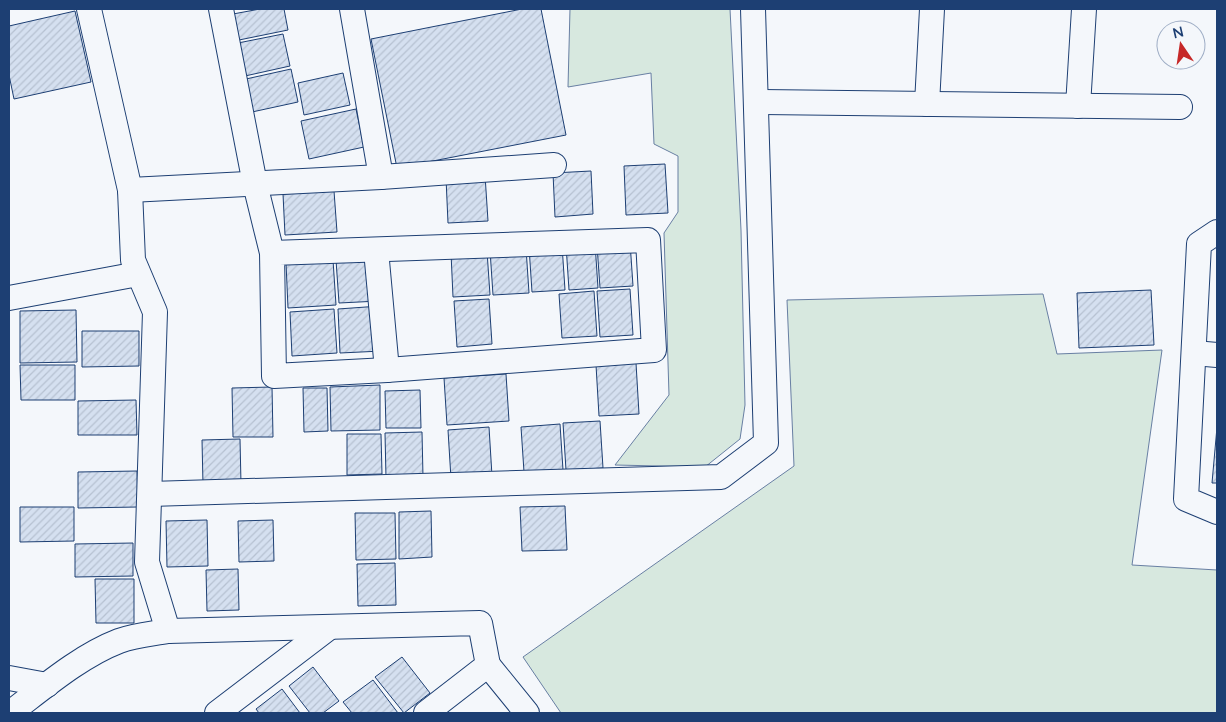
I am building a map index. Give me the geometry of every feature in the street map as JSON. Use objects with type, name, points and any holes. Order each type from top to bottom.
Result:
[{"type":"street","points":[[89,9],[130,190],[133,260],[156,312],[147,562],[168,631]]},
{"type":"street","points":[[221,9],[255,184],[272,253],[274,376],[387,370],[654,350],[648,240],[272,253]]},
{"type":"street","points":[[352,9],[381,177]]},
{"type":"street","points":[[150,494],[721,477],[766,443],[754,9]]},
{"type":"street","points":[[927,104],[932,9]]},
{"type":"street","points":[[1078,106],[1084,9]]},
{"type":"street","points":[[756,102],[1180,107]]},
{"type":"street","points":[[130,190],[381,177],[554,165]]},
{"type":"street","points":[[1217,232],[1199,244],[1186,499],[1217,512]]},
{"type":"street","points":[[376,250],[387,370]]},
{"type":"street","points":[[9,298],[138,274]]},
{"type":"street","points":[[1194,353],[1217,355]]},
{"type":"street","points":[[10,713],[100,649],[138,635],[168,631],[480,623],[488,665],[526,713]]},
{"type":"street","points":[[217,713],[330,627]]},
{"type":"street","points":[[426,713],[488,665]]},
{"type":"street","points":[[9,678],[47,685]]},
{"type":"shaded area","points":[[570,9],[730,9],[741,230],[745,405],[740,439],[705,467],[615,465],[669,395],[664,233],[678,212],[678,156],[654,144],[651,73],[568,87]]},
{"type":"shaded area","points":[[1043,294],[1057,354],[1162,350],[1132,565],[1217,570],[1217,713],[561,713],[523,657],[794,466],[787,300]]},
{"type":"building","points":[[260,9],[284,9],[288,30],[239,40],[233,14]]},
{"type":"building","points":[[522,9],[541,9],[566,135],[397,168],[371,39]]},
{"type":"building","points":[[75,11],[91,82],[14,99],[9,75],[9,26]]},
{"type":"building","points":[[283,34],[290,66],[245,76],[238,43]]},
{"type":"building","points":[[291,69],[298,102],[252,112],[246,79]]},
{"type":"building","points":[[343,73],[350,105],[304,115],[298,83]]},
{"type":"building","points":[[356,109],[364,147],[309,159],[301,121]]},
{"type":"building","points":[[665,164],[668,213],[626,215],[624,166]]},
{"type":"building","points":[[591,171],[593,214],[555,217],[553,173]]},
{"type":"building","points":[[485,175],[488,221],[448,223],[446,178]]},
{"type":"building","points":[[334,191],[337,232],[285,235],[283,194]]},
{"type":"building","points":[[630,242],[633,286],[600,288],[597,245]]},
{"type":"building","points":[[595,243],[598,288],[569,290],[566,245]]},
{"type":"building","points":[[562,245],[565,290],[532,292],[529,247]]},
{"type":"building","points":[[526,248],[529,293],[493,295],[490,250]]},
{"type":"building","points":[[487,251],[490,295],[453,297],[451,253]]},
{"type":"building","points":[[376,257],[379,301],[339,303],[336,260]]},
{"type":"building","points":[[333,260],[336,305],[288,308],[286,263]]},
{"type":"building","points":[[630,289],[633,335],[600,337],[597,291]]},
{"type":"building","points":[[1151,290],[1154,345],[1079,348],[1077,293]]},
{"type":"building","points":[[594,291],[597,336],[562,338],[559,294]]},
{"type":"building","points":[[489,299],[492,344],[457,347],[454,301]]},
{"type":"building","points":[[380,306],[382,351],[340,353],[338,309]]},
{"type":"building","points":[[334,309],[337,353],[292,356],[290,312]]},
{"type":"building","points":[[76,310],[77,362],[20,363],[20,311]]},
{"type":"building","points":[[82,331],[139,331],[139,366],[82,367]]},
{"type":"building","points":[[636,363],[639,414],[599,416],[596,365]]},
{"type":"building","points":[[20,365],[75,365],[75,400],[21,400]]},
{"type":"building","points":[[506,374],[509,421],[447,425],[444,378]]},
{"type":"building","points":[[380,385],[380,430],[331,431],[330,387]]},
{"type":"building","points":[[272,387],[273,437],[233,437],[232,388]]},
{"type":"building","points":[[303,388],[327,388],[328,431],[304,432]]},
{"type":"building","points":[[420,390],[421,428],[386,428],[385,391]]},
{"type":"building","points":[[136,400],[137,435],[78,435],[78,401]]},
{"type":"building","points":[[600,421],[603,468],[566,470],[563,423]]},
{"type":"building","points":[[560,424],[563,470],[524,472],[521,427]]},
{"type":"building","points":[[489,427],[492,476],[451,479],[448,430]]},
{"type":"building","points":[[1217,427],[1217,483],[1212,483]]},
{"type":"building","points":[[422,432],[423,477],[386,478],[385,433]]},
{"type":"building","points":[[347,434],[381,434],[382,474],[347,475]]},
{"type":"building","points":[[240,439],[241,484],[203,485],[202,440]]},
{"type":"building","points":[[137,471],[138,507],[78,508],[78,472]]},
{"type":"building","points":[[565,506],[567,550],[522,551],[520,507]]},
{"type":"building","points":[[20,507],[74,507],[74,541],[20,542]]},
{"type":"building","points":[[431,511],[432,557],[399,559],[399,512]]},
{"type":"building","points":[[355,513],[395,513],[396,559],[356,560]]},
{"type":"building","points":[[207,520],[208,566],[167,567],[166,521]]},
{"type":"building","points":[[273,520],[274,561],[239,562],[238,521]]},
{"type":"building","points":[[133,543],[133,576],[75,577],[75,544]]},
{"type":"building","points":[[395,563],[396,605],[358,606],[357,564]]},
{"type":"building","points":[[238,569],[239,610],[207,611],[206,570]]},
{"type":"building","points":[[95,579],[134,579],[134,623],[96,623]]},
{"type":"building","points":[[402,657],[430,693],[404,713],[375,677]]},
{"type":"building","points":[[313,667],[339,701],[323,713],[310,713],[289,686]]},
{"type":"building","points":[[373,680],[398,713],[352,713],[343,702]]},
{"type":"building","points":[[282,689],[300,713],[259,713],[256,709]]}]
